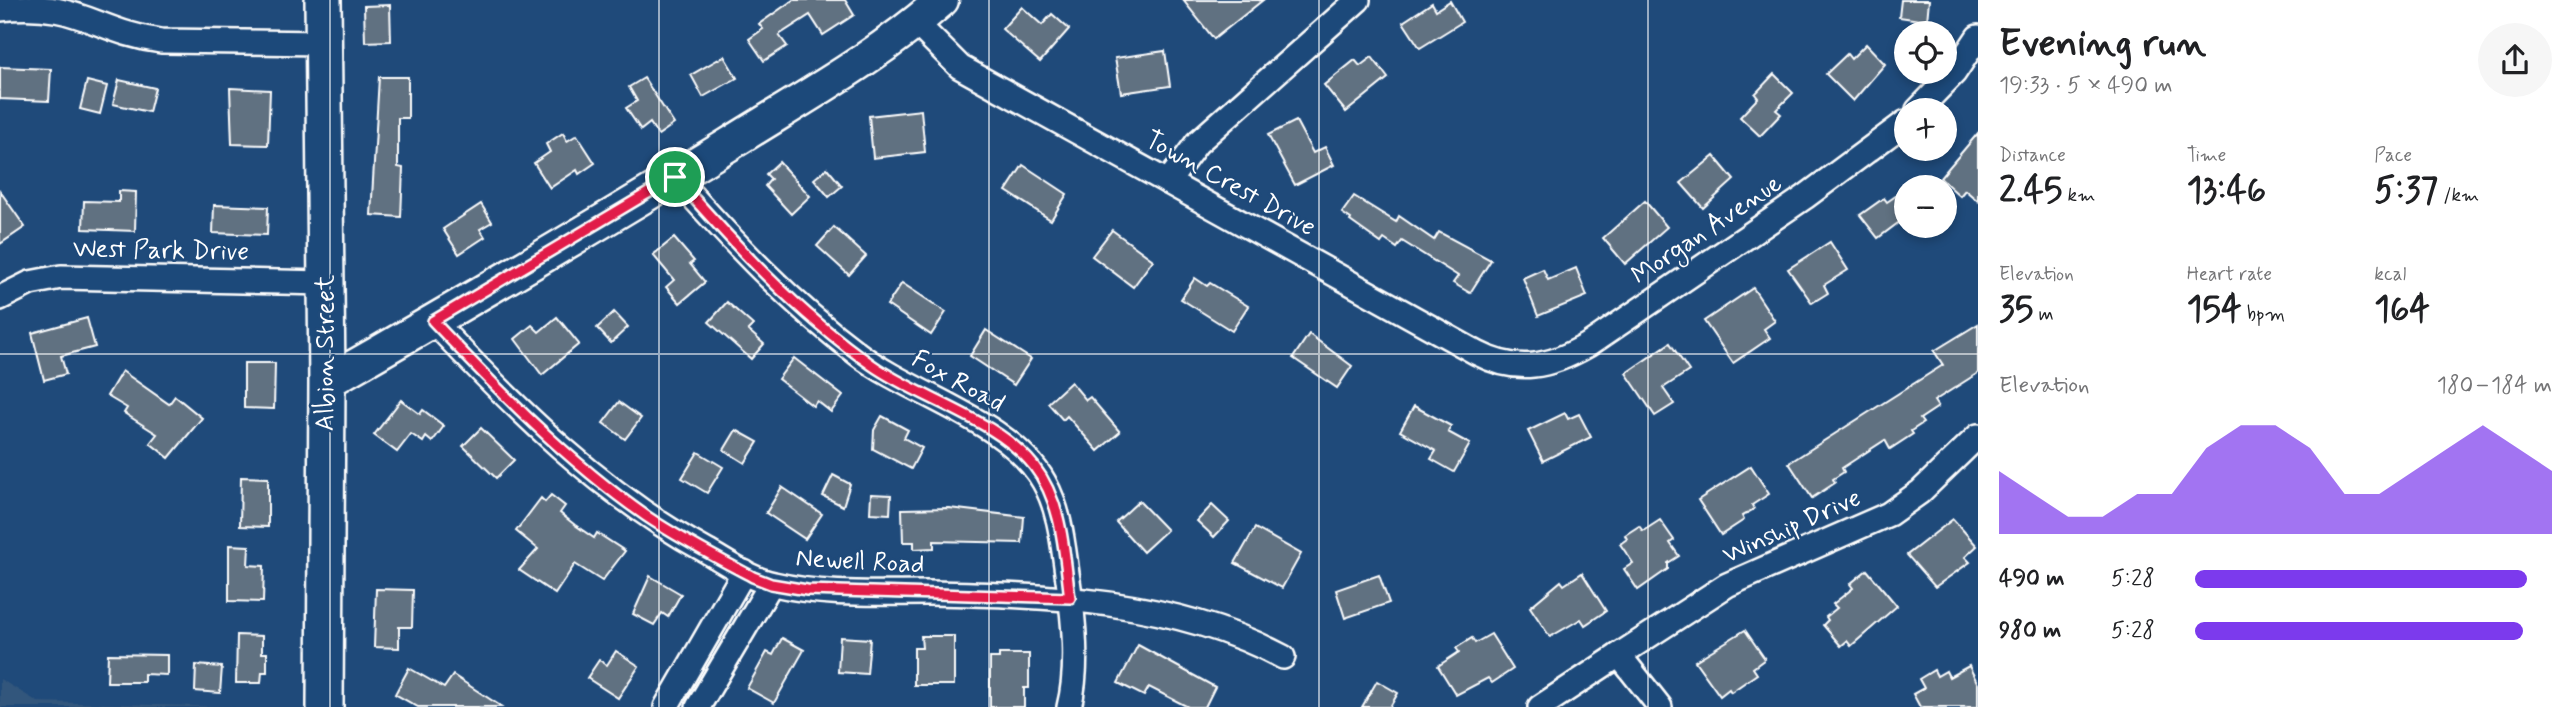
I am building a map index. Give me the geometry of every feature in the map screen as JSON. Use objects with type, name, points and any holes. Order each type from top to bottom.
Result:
[{"type":"main road","name":"Albion Street","points":[[323,0],[327,382],[325,707]]},
{"type":"main road","points":[[327,382],[675,177],[876,52],[942,0]]},
{"type":"street","points":[[1168,182],[1197,143],[1358,0]]},
{"type":"street","points":[[0,9],[53,4],[87,14],[139,36],[161,41],[325,43]]},
{"type":"street","name":"Town Crest Drive","points":[[916,23],[960,67],[1477,354],[1502,364],[1531,367]]},
{"type":"street","points":[[1930,98],[1954,73],[1978,37]]},
{"type":"street","name":"Morgan Avenue","points":[[1531,367],[1553,363],[1588,345],[1831,179],[1894,131]]},
{"type":"street","name":"Fox Road","points":[[675,177],[742,253],[825,329],[889,376],[988,429],[1033,465],[1045,484],[1060,526],[1070,598],[1074,677],[1069,707]]},
{"type":"street","name":"West Park Drive","points":[[0,298],[30,283],[61,277],[326,283]]},
{"type":"street","name":"Newell Road","points":[[433,321],[491,383],[576,461],[648,517],[744,572],[771,584],[843,592],[1070,598],[1196,622],[1243,637],[1283,657]]},
{"type":"street","name":"Winship Drive","points":[[1540,707],[1727,585],[1889,514],[1920,492],[1978,436]]},
{"type":"street","points":[[666,707],[744,572]]},
{"type":"street","points":[[698,707],[771,584]]},
{"type":"street","points":[[1619,655],[1660,707]]},
{"type":"shaded area","points":[[0,679],[38,702],[235,707],[0,707]]},
{"type":"building","points":[[793,0],[845,0],[854,15],[823,35],[810,15],[779,35],[787,46],[764,61],[749,39],[763,29],[759,24]]},
{"type":"building","points":[[1183,0],[1263,0],[1214,39]]},
{"type":"building","points":[[1901,0],[1929,0],[1927,21],[1899,17]]},
{"type":"building","points":[[1450,1],[1462,22],[1420,48],[1403,22],[1432,3],[1436,10]]},
{"type":"building","points":[[390,5],[391,41],[365,42],[364,6]]},
{"type":"building","points":[[1022,7],[1042,25],[1052,14],[1069,29],[1040,62],[1002,29]]},
{"type":"building","points":[[1866,44],[1885,64],[1853,101],[1826,74],[1847,54],[1851,59]]},
{"type":"building","points":[[1165,51],[1170,86],[1121,93],[1115,58]]},
{"type":"building","points":[[724,56],[737,78],[703,97],[691,75]]},
{"type":"building","points":[[1372,57],[1388,78],[1346,112],[1324,85],[1355,60],[1360,66]]},
{"type":"building","points":[[0,67],[51,69],[49,101],[0,99]]},
{"type":"building","points":[[1774,74],[1793,93],[1776,110],[1781,114],[1760,136],[1740,117],[1758,98],[1755,94]]},
{"type":"building","points":[[379,77],[408,77],[408,118],[398,118],[398,167],[403,168],[401,217],[371,215]]},
{"type":"building","points":[[644,78],[674,124],[658,135],[650,123],[641,130],[626,108],[637,101],[629,87]]},
{"type":"building","points":[[119,80],[155,88],[149,112],[113,104]]},
{"type":"building","points":[[87,81],[107,86],[100,114],[80,109]]},
{"type":"building","points":[[230,88],[270,90],[268,145],[232,144]]},
{"type":"building","points":[[921,110],[925,152],[873,158],[869,116]]},
{"type":"building","points":[[1296,121],[1313,153],[1325,147],[1334,165],[1295,185],[1268,135]]},
{"type":"building","points":[[563,133],[567,141],[577,135],[595,163],[579,174],[577,170],[550,188],[534,163],[550,152],[546,144]]},
{"type":"building","points":[[1978,133],[1978,201],[1965,190],[1960,196],[1957,193],[1957,175],[1943,175]]},
{"type":"building","points":[[1714,156],[1734,180],[1703,208],[1681,183]]},
{"type":"building","points":[[779,162],[810,196],[791,214],[765,186],[771,179],[766,174]]},
{"type":"building","points":[[1023,165],[1067,194],[1051,220],[1006,191]]},
{"type":"building","points":[[827,168],[842,186],[829,197],[814,179]]},
{"type":"building","points":[[0,191],[25,227],[0,244]]},
{"type":"building","points":[[119,191],[136,192],[135,231],[83,229],[84,201],[119,202]]},
{"type":"building","points":[[1354,196],[1396,222],[1399,216],[1434,240],[1439,232],[1491,260],[1470,293],[1453,283],[1458,276],[1402,241],[1397,248],[1384,239],[1381,243],[1350,221],[1351,219],[1342,213]]},
{"type":"building","points":[[1894,197],[1894,226],[1878,238],[1860,215],[1884,198],[1887,202]]},
{"type":"building","points":[[1645,201],[1667,227],[1625,264],[1603,238]]},
{"type":"building","points":[[481,204],[492,222],[480,229],[485,237],[459,254],[443,229]]},
{"type":"building","points":[[214,205],[268,207],[267,235],[213,233]]},
{"type":"building","points":[[834,227],[866,256],[849,275],[817,246]]},
{"type":"building","points":[[1112,230],[1153,260],[1133,287],[1092,256]]},
{"type":"building","points":[[674,238],[694,261],[690,264],[705,282],[680,303],[666,287],[674,280],[653,255]]},
{"type":"building","points":[[1830,242],[1848,270],[1824,285],[1828,293],[1812,303],[1788,269]]},
{"type":"building","points":[[1576,268],[1587,296],[1538,316],[1523,278],[1543,269],[1548,280]]},
{"type":"building","points":[[1195,278],[1207,286],[1210,283],[1248,306],[1232,331],[1181,299]]},
{"type":"building","points":[[902,283],[946,312],[931,335],[887,305]]},
{"type":"building","points":[[1753,288],[1775,321],[1764,329],[1770,338],[1733,363],[1704,321]]},
{"type":"building","points":[[727,302],[753,325],[748,330],[764,344],[751,359],[709,322]]},
{"type":"building","points":[[614,312],[628,327],[611,343],[597,328]]},
{"type":"building","points":[[557,317],[579,344],[542,375],[515,339],[532,325],[539,332]]},
{"type":"building","points":[[87,318],[95,347],[61,356],[66,374],[44,380],[32,333]]},
{"type":"building","points":[[1978,324],[1978,373],[1934,401],[1938,407],[1920,419],[1923,423],[1911,431],[1913,434],[1890,449],[1885,440],[1842,468],[1844,472],[1833,479],[1835,483],[1812,498],[1789,463],[1943,365],[1934,351]]},
{"type":"building","points":[[986,330],[1031,359],[1014,385],[970,356]]},
{"type":"building","points":[[1309,334],[1352,366],[1337,388],[1293,358]]},
{"type":"building","points":[[1670,343],[1689,371],[1663,388],[1674,404],[1655,416],[1626,373]]},
{"type":"building","points":[[794,358],[843,396],[831,412],[817,401],[813,406],[778,379]]},
{"type":"building","points":[[244,363],[275,363],[274,409],[244,408]]},
{"type":"building","points":[[122,371],[169,404],[175,396],[202,418],[169,458],[150,443],[157,434],[124,413],[127,408],[107,396]]},
{"type":"building","points":[[1071,382],[1086,400],[1090,397],[1120,432],[1098,451],[1067,416],[1063,420],[1048,403]]},
{"type":"building","points":[[401,400],[420,414],[423,410],[444,426],[432,442],[426,437],[423,442],[411,434],[397,452],[374,435]]},
{"type":"building","points":[[619,402],[641,418],[625,439],[603,423]]},
{"type":"building","points":[[1414,406],[1451,426],[1448,432],[1470,444],[1454,472],[1431,459],[1436,451],[1400,431]]},
{"type":"building","points":[[1565,413],[1568,419],[1579,414],[1591,437],[1543,461],[1528,431]]},
{"type":"building","points":[[882,416],[908,430],[904,438],[922,448],[911,469],[873,449],[874,430]]},
{"type":"building","points":[[481,428],[514,460],[496,478],[463,446]]},
{"type":"building","points":[[736,430],[758,442],[745,463],[724,450]]},
{"type":"building","points":[[698,452],[723,467],[707,493],[682,478]]},
{"type":"building","points":[[1751,466],[1769,494],[1752,505],[1754,509],[1742,516],[1744,520],[1721,535],[1698,500]]},
{"type":"building","points":[[833,475],[850,484],[843,506],[823,496]]},
{"type":"building","points":[[241,477],[268,478],[268,527],[240,526]]},
{"type":"building","points":[[782,487],[822,514],[805,539],[766,513]]},
{"type":"building","points":[[871,494],[891,495],[890,514],[870,513]]},
{"type":"building","points":[[551,495],[565,506],[560,513],[575,525],[594,538],[597,533],[625,551],[602,581],[575,564],[555,594],[519,570],[538,549],[516,531],[541,498],[545,502]]},
{"type":"building","points":[[1139,501],[1167,530],[1143,552],[1116,522]]},
{"type":"building","points":[[1212,505],[1229,521],[1214,537],[1197,521]]},
{"type":"building","points":[[949,508],[1024,517],[1022,543],[934,541],[934,548],[914,549],[914,542],[903,542],[902,509]]},
{"type":"building","points":[[1953,519],[1977,546],[1965,557],[1970,562],[1935,587],[1907,555]]},
{"type":"building","points":[[1660,520],[1674,540],[1670,543],[1679,556],[1668,563],[1668,569],[1638,590],[1624,569],[1633,563],[1620,544],[1627,539],[1625,535],[1639,526],[1643,531]]},
{"type":"building","points":[[1255,528],[1301,554],[1282,588],[1235,563]]},
{"type":"building","points":[[229,545],[249,546],[248,565],[264,566],[263,602],[229,601]]},
{"type":"building","points":[[1867,570],[1897,606],[1851,646],[1847,641],[1841,646],[1823,625],[1828,620],[1826,617],[1837,608],[1833,604],[1853,588],[1850,584]]},
{"type":"building","points":[[1582,573],[1606,611],[1585,625],[1581,619],[1550,637],[1530,607],[1561,581],[1564,585]]},
{"type":"building","points":[[1379,575],[1389,603],[1345,618],[1336,590]]},
{"type":"building","points":[[650,576],[681,594],[668,617],[662,613],[654,625],[633,614]]},
{"type":"building","points":[[376,589],[413,590],[412,627],[399,627],[399,648],[374,647]]},
{"type":"building","points":[[1745,630],[1765,659],[1753,668],[1757,674],[1731,692],[1729,689],[1720,696],[1695,661]]},
{"type":"building","points":[[1491,634],[1513,669],[1492,683],[1488,678],[1456,695],[1438,666],[1459,652],[1456,648],[1472,638],[1475,643]]},
{"type":"building","points":[[237,635],[262,636],[262,653],[267,653],[267,672],[262,672],[261,683],[236,683]]},
{"type":"building","points":[[921,636],[954,636],[954,685],[914,685],[914,648],[922,648]]},
{"type":"building","points":[[840,637],[870,639],[867,674],[838,672]]},
{"type":"building","points":[[782,638],[804,650],[774,703],[747,688],[767,652],[773,655]]},
{"type":"building","points":[[1138,645],[1215,687],[1205,707],[1188,707],[1149,687],[1144,696],[1118,683]]},
{"type":"building","points":[[616,651],[639,666],[618,698],[587,678],[599,660],[607,665]]},
{"type":"building","points":[[108,654],[167,655],[167,675],[144,674],[144,682],[107,682]]},
{"type":"building","points":[[999,654],[1029,654],[1029,688],[1024,688],[1024,707],[990,707],[990,658],[999,658]]},
{"type":"building","points":[[196,665],[222,667],[220,693],[195,691]]},
{"type":"building","points":[[1969,666],[1978,684],[1978,707],[1920,707],[1913,694],[1924,688],[1919,679],[1934,670],[1937,676],[1946,671],[1949,677]]},
{"type":"building","points":[[409,668],[444,688],[453,675],[502,707],[418,707],[395,694]]},
{"type":"building","points":[[1377,681],[1398,693],[1390,707],[1362,707]]},
{"type":"route","points":[[675,177],[742,253],[825,329],[889,376],[988,429],[1033,465],[1054,504],[1060,526],[1070,598],[807,590],[771,584],[753,577],[648,517],[613,491],[491,383],[433,321],[675,177]]}]
